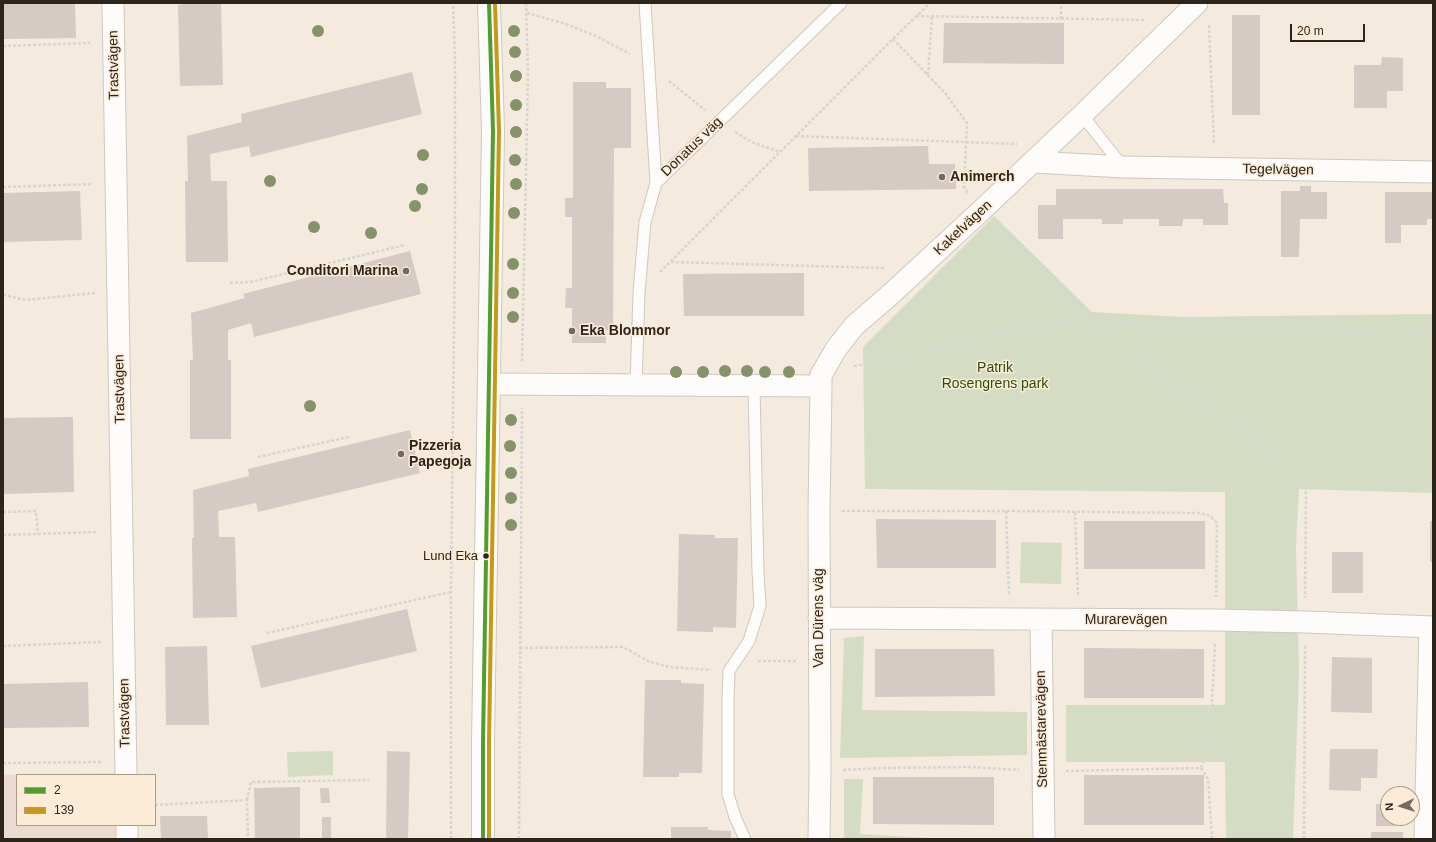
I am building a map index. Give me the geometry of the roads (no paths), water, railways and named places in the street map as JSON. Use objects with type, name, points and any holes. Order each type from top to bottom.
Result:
[{"type":"street","name":"Trastvägen","points":[[113,3],[126,768]]},
{"type":"street","points":[[483,839],[488,384],[493,131],[489,3]]},
{"type":"street","name":"Kakelvägen","points":[[821,392],[821,375],[826,364],[854,326],[983,209],[1082,115],[1203,11]]},
{"type":"street","name":"Tegelvägen","points":[[1033,162],[1124,167],[1433,172]]},
{"type":"street","points":[[488,384],[754,386],[821,392]]},
{"type":"street","name":"Van Dürens väg","points":[[819,839],[819,511],[821,392]]},
{"type":"street","name":"Murarevägen","points":[[819,618],[1216,620],[1431,627]]},
{"type":"street","name":"Stenmästarevägen","points":[[1041,620],[1044,839]]},
{"type":"street","points":[[1425,839],[1431,627]]},
{"type":"street","points":[[127,826],[127,839]]},
{"type":"lane","points":[[645,3],[656,183]]},
{"type":"lane","name":"Donatus väg","points":[[636,385],[639,293],[645,222],[656,183],[841,3]]},
{"type":"lane","points":[[1082,115],[1124,167]]},
{"type":"lane","points":[[745,839],[734,816],[728,794],[729,671],[749,640],[760,606],[754,386]]},
{"type":"place","name":"Animerch","points":[[942,177]]},
{"type":"place","name":"Conditori Marina","points":[[406,271]]},
{"type":"place","name":"Eka Blommor","points":[[572,331]]},
{"type":"place","name":"Pizzeria Papegoja","points":[[401,454]]},
{"type":"place","name":"Lund Eka","points":[[486,556]]},
{"type":"park label","name":"Patrik Rosengrens park","points":[[995,376]]}]
